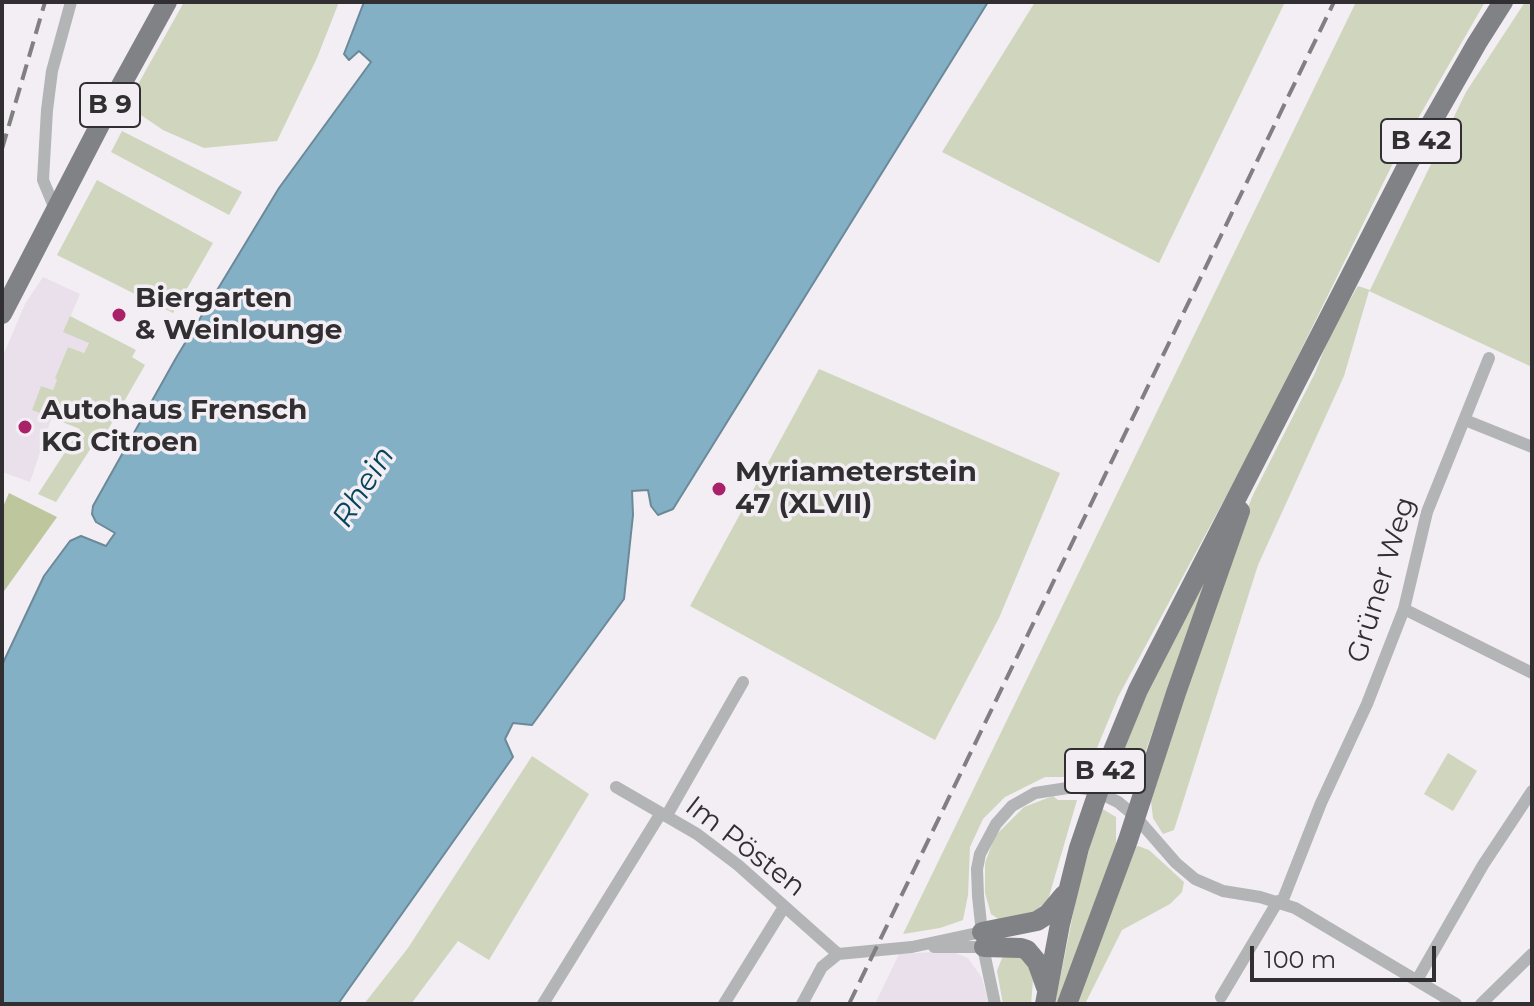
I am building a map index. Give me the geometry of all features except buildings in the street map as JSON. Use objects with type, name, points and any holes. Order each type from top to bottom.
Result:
[{"type":"main road","name":"B 9","points":[[2,314],[167,2]]},
{"type":"main road","name":"B 42","points":[[1046,997],[1067,891],[1093,805],[1138,690],[1409,162],[1503,2]]},
{"type":"main road","points":[[1067,1004],[1130,812],[1243,504],[1244,479]]},
{"type":"main road","points":[[983,940],[1037,921],[1048,914],[1067,891]]},
{"type":"main road","points":[[983,940],[1027,950],[1037,962],[1046,997]]},
{"type":"street","points":[[55,209],[43,180],[47,110],[52,71],[71,2]]},
{"type":"street","name":"Grüner Weg","points":[[1221,997],[1280,902],[1367,704],[1404,609],[1427,512],[1489,358]]},
{"type":"street","points":[[1465,420],[1532,447]]},
{"type":"street","points":[[1404,609],[1532,673]]},
{"type":"street","points":[[543,1004],[664,814],[743,682]]},
{"type":"street","name":"Im Pösten","points":[[616,787],[664,814],[738,865],[838,954]]},
{"type":"street","points":[[995,1004],[983,940],[977,869],[986,839],[1012,806],[1035,793],[1066,787],[1082,787],[1103,793],[1130,812],[1176,863],[1195,879],[1223,891],[1280,902],[1456,1004]]},
{"type":"street","points":[[1417,980],[1483,865],[1532,791]]},
{"type":"street","points":[[724,1004],[784,907]]},
{"type":"street","points":[[802,1004],[822,967],[838,954],[983,940]]},
{"type":"street","points":[[1481,1004],[1532,954]]},
{"type":"shaded area","points":[[43,277],[80,294],[64,332],[89,342],[84,353],[68,347],[53,390],[41,386],[32,410],[52,417],[30,482],[2,472],[2,358],[25,304]]},
{"type":"shaded area","points":[[951,951],[968,958],[982,978],[989,1004],[875,1004],[899,954]]},
{"type":"green space","points":[[184,2],[339,2],[317,58],[277,141],[204,148],[163,130],[132,109],[131,97]]},
{"type":"green space","points":[[1035,2],[1285,2],[1159,263],[942,152]]},
{"type":"green space","points":[[1356,2],[1485,2],[1397,155],[1258,437],[1118,697],[1085,777],[1045,777],[1005,797],[983,819],[970,847],[968,895],[963,920],[940,928],[903,934]]},
{"type":"green space","points":[[1525,2],[1532,2],[1532,367],[1369,291],[1344,376],[1258,565],[1174,830],[1163,834],[1153,818],[1151,801],[1229,553],[1253,495],[1315,373],[1331,332],[1358,286],[1370,290],[1466,92]]},
{"type":"green space","points":[[122,131],[242,192],[229,215],[111,152]]},
{"type":"green space","points":[[97,180],[213,243],[173,313],[57,255]]},
{"type":"green space","points":[[70,316],[136,350],[132,357],[145,365],[106,433],[102,431],[56,502],[38,494],[80,429],[32,410],[41,386],[53,390],[68,347],[84,353],[89,343],[63,332]]},
{"type":"green space","points":[[819,369],[1060,473],[999,618],[935,740],[690,606]]},
{"type":"green space","points":[[9,493],[57,517],[2,594],[2,509]]},
{"type":"green space","points":[[1216,554],[1136,778],[1124,789],[1108,784],[1150,683]]},
{"type":"green space","points":[[1448,753],[1477,771],[1453,811],[1424,794]]},
{"type":"green space","points":[[532,756],[589,794],[489,960],[458,941],[411,1004],[364,1004],[408,948]]},
{"type":"green space","points":[[1053,796],[1058,800],[1077,800],[1048,900],[1034,912],[1000,920],[991,914],[985,893],[985,863],[995,836],[1024,807]]},
{"type":"green space","points":[[1101,808],[1116,817],[1116,843],[1062,1004],[1055,1004],[1078,889]]},
{"type":"green space","points":[[1138,846],[1149,850],[1184,882],[1182,892],[1170,904],[1122,930],[1085,1004],[1073,1004],[1129,849]]},
{"type":"green space","points":[[1008,955],[1026,959],[1033,981],[1031,1004],[1003,1004],[997,971],[1002,958]]},
{"type":"water","name":"Rhein","points":[[364,2],[988,2],[673,509],[658,515],[651,506],[648,490],[632,491],[633,515],[624,599],[532,725],[513,723],[505,739],[513,757],[338,1004],[2,1004],[2,665],[44,576],[70,541],[81,536],[106,546],[115,533],[96,522],[92,514],[93,506],[176,358],[279,188],[371,62],[359,51],[349,60],[344,54]]},
{"type":"railway","points":[[2,149],[45,2]]},
{"type":"railway","points":[[849,1004],[1334,2]]},
{"type":"place","name":"Biergarten & Weinlounge","points":[[119,315]]},
{"type":"place","name":"Autohaus Frensch KG Citroen","points":[[25,427]]},
{"type":"place","name":"Myriameterstein 47 (XLVII)","points":[[719,489]]}]
